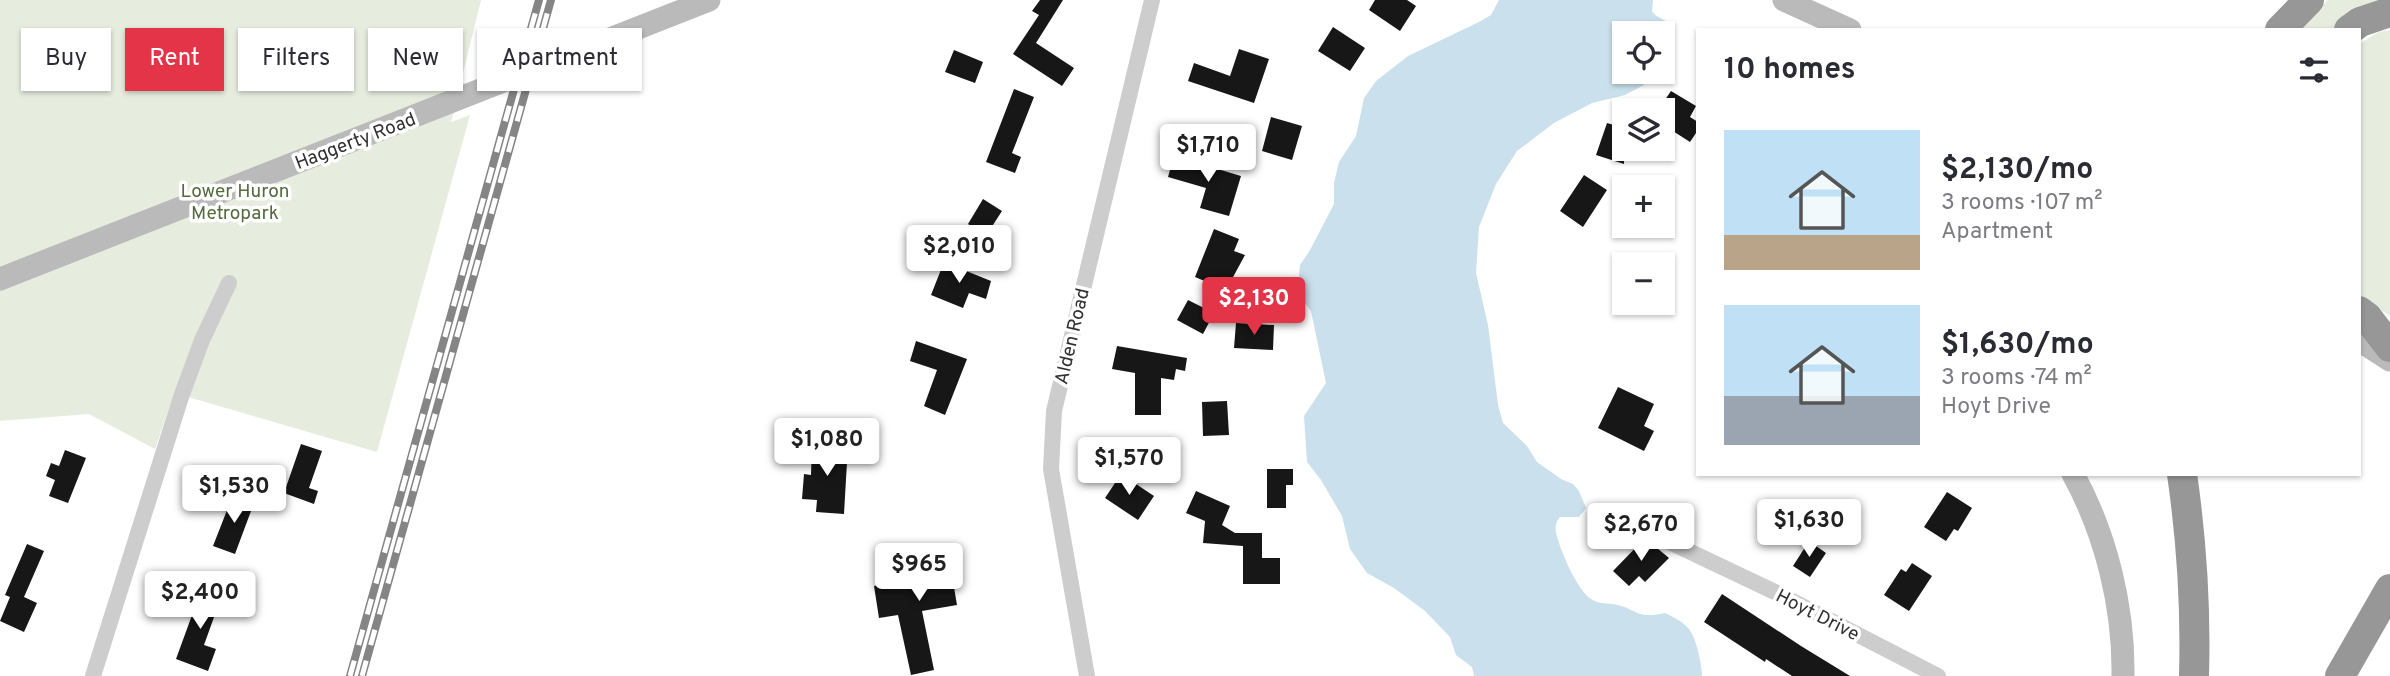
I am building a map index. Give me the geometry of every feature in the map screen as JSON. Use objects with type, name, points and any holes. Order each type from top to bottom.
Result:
[{"type":"highway","points":[[2282,28],[2309,0]]},
{"type":"highway","points":[[2352,28],[2360,22],[2390,12]]},
{"type":"highway","points":[[2361,313],[2367,317],[2390,347]]},
{"type":"highway","points":[[2182,476],[2190,529],[2196,609],[2194,676]]},
{"type":"highway","points":[[2340,676],[2390,589]]},
{"type":"main road","name":"Haggerty Road","points":[[0,279],[709,0]]},
{"type":"main road","points":[[1784,0],[1836,20]]},
{"type":"main road","points":[[2361,341],[2390,360]]},
{"type":"main road","points":[[2074,476],[2102,541],[2113,582],[2119,612],[2123,676]]},
{"type":"street","name":"Alden Road","points":[[1087,676],[1055,497],[1051,442],[1054,411],[1152,0]]},
{"type":"street","points":[[93,676],[181,397],[202,340],[229,283]]},
{"type":"street","name":"Hoyt Drive","points":[[1659,537],[1779,594],[1938,676]]},
{"type":"green space","name":"Lower Huron Metropark","points":[[0,0],[481,0],[463,73],[463,28],[368,28],[368,91],[459,91],[451,122],[470,115],[377,452],[174,393],[155,449],[89,414],[0,421]]},
{"type":"green space","points":[[2328,0],[2390,0],[2341,28],[2298,28]]},
{"type":"green space","points":[[2390,30],[2390,316],[2361,297],[2361,43],[2379,32]]},
{"type":"water","points":[[1499,0],[1653,0],[1652,11],[1666,21],[1612,21],[1612,84],[1645,84],[1625,95],[1592,103],[1554,123],[1517,151],[1496,184],[1479,227],[1476,273],[1488,325],[1498,405],[1503,423],[1527,446],[1537,462],[1573,484],[1586,508],[1579,517],[1560,517],[1556,525],[1569,568],[1586,594],[1596,602],[1647,615],[1665,613],[1683,623],[1696,644],[1702,676],[1474,676],[1472,667],[1456,655],[1450,637],[1425,611],[1394,588],[1367,573],[1350,549],[1342,516],[1307,462],[1304,416],[1326,383],[1311,311],[1301,298],[1298,285],[1300,265],[1334,204],[1334,183],[1339,162],[1356,136],[1364,98],[1376,81],[1408,56],[1491,15]]},
{"type":"building","points":[[1040,0],[1063,0],[1036,43],[1074,68],[1062,86],[1013,54],[1039,15],[1032,11]]},
{"type":"building","points":[[1375,0],[1407,0],[1416,6],[1400,31],[1369,10]]},
{"type":"building","points":[[1333,27],[1365,48],[1350,71],[1318,51]]},
{"type":"building","points":[[1239,49],[1269,59],[1254,103],[1188,81],[1194,63],[1230,76]]},
{"type":"building","points":[[954,50],[983,62],[975,83],[945,72]]},
{"type":"building","points":[[1014,89],[1034,97],[1012,153],[1021,157],[1015,173],[986,162]]},
{"type":"building","points":[[1671,91],[1696,106],[1690,117],[1696,121],[1696,133],[1690,142],[1675,132],[1675,98],[1666,98]]},
{"type":"building","points":[[1271,117],[1302,126],[1292,160],[1262,151]]},
{"type":"building","points":[[1607,123],[1612,124],[1612,160],[1596,155]]},
{"type":"building","points":[[1174,156],[1241,176],[1229,216],[1200,208],[1206,188],[1168,177]]},
{"type":"building","points":[[1584,175],[1607,190],[1583,227],[1560,211]]},
{"type":"building","points":[[983,199],[1002,211],[991,228],[1008,239],[997,257],[965,236],[971,226],[968,224]]},
{"type":"building","points":[[1214,229],[1239,239],[1234,251],[1245,255],[1226,290],[1195,277]]},
{"type":"building","points":[[944,262],[991,281],[986,299],[969,293],[963,308],[931,295]]},
{"type":"building","points":[[1188,300],[1214,313],[1203,334],[1177,320]]},
{"type":"building","points":[[1236,323],[1274,325],[1273,350],[1234,348]]},
{"type":"building","points":[[916,341],[967,359],[945,415],[924,406],[937,370],[910,361]]},
{"type":"building","points":[[1117,346],[1187,358],[1185,371],[1176,369],[1174,380],[1161,378],[1161,415],[1135,415],[1135,373],[1112,369]]},
{"type":"building","points":[[1618,387],[1654,404],[1644,426],[1654,431],[1644,451],[1598,428]]},
{"type":"building","points":[[1227,401],[1229,435],[1203,436],[1202,402]]},
{"type":"building","points":[[812,443],[848,445],[844,514],[816,512],[817,500],[802,499],[804,474],[811,475]]},
{"type":"building","points":[[301,444],[322,451],[309,488],[318,491],[314,504],[284,493]]},
{"type":"building","points":[[65,450],[86,458],[68,503],[49,496],[55,480],[46,476],[51,463],[59,466]]},
{"type":"building","points":[[1267,469],[1293,469],[1293,485],[1286,485],[1286,508],[1267,508]]},
{"type":"building","points":[[1121,474],[1154,496],[1138,520],[1105,498]]},
{"type":"building","points":[[1196,491],[1230,506],[1222,525],[1235,533],[1262,533],[1262,558],[1280,558],[1280,584],[1243,584],[1243,546],[1203,543],[1205,521],[1186,513]]},
{"type":"building","points":[[1947,492],[1972,508],[1958,531],[1954,529],[1946,541],[1924,527]]},
{"type":"building","points":[[233,495],[254,503],[235,554],[213,546]]},
{"type":"building","points":[[1647,536],[1651,543],[1669,558],[1645,582],[1639,576],[1629,586],[1613,571]]},
{"type":"building","points":[[1809,541],[1826,553],[1810,577],[1793,566]]},
{"type":"building","points":[[27,544],[44,551],[24,597],[37,603],[24,632],[0,621],[10,597],[5,595]]},
{"type":"building","points":[[947,546],[957,605],[922,611],[934,670],[911,675],[898,615],[879,618],[874,586],[916,578],[912,552]]},
{"type":"building","points":[[1912,563],[1932,576],[1909,611],[1884,595],[1901,569],[1906,572]]},
{"type":"building","points":[[203,585],[223,592],[204,645],[216,649],[208,671],[176,659]]},
{"type":"building","points":[[1722,594],[1850,676],[1792,676],[1766,659],[1765,662],[1704,622]]},
{"type":"railway","points":[[350,676],[539,0]]},
{"type":"railway","points":[[362,676],[551,0]]}]
